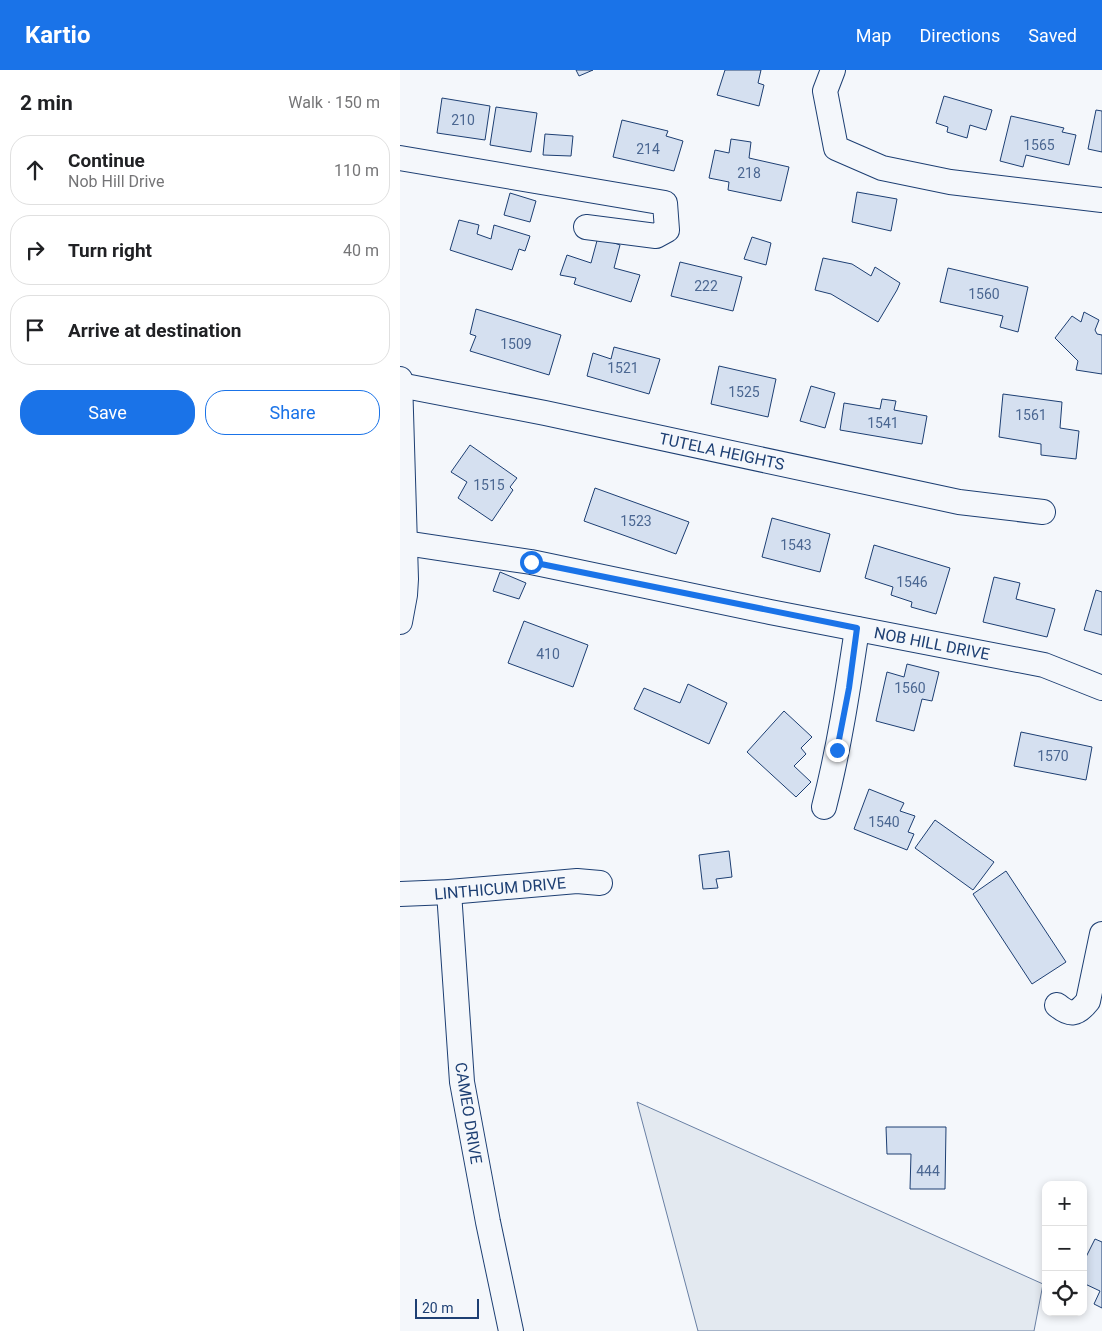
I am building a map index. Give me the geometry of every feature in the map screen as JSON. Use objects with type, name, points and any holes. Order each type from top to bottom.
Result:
[{"type":"street","points":[[829,80],[836,148],[882,168],[950,182],[1102,200]]},
{"type":"street","points":[[400,158],[666,203],[667,230],[656,236],[586,226]]},
{"type":"street","points":[[400,380],[405,543],[405,595],[400,622]]},
{"type":"street","name":"TUTELA HEIGHTS","points":[[400,385],[545,413],[959,502],[1044,512]]},
{"type":"street","name":"NOB HILL DRIVE","points":[[405,543],[531,562],[1044,664],[1102,688]]},
{"type":"street","points":[[824,807],[848,696],[857,628]]},
{"type":"street","name":"LINTHICUM DRIVE","points":[[400,894],[449,892],[577,881],[600,883]]},
{"type":"street","name":"CAMEO DRIVE","points":[[449,892],[462,1082],[488,1222],[511,1331]]},
{"type":"street","points":[[1057,1005],[1066,1012],[1074,1013],[1082,1010],[1088,1001],[1102,934]]},
{"type":"shaded area","points":[[637,1102],[1042,1284],[1034,1331],[698,1331]]},
{"type":"building","points":[[576,70],[593,70],[579,76]]},
{"type":"building","points":[[725,70],[761,70],[758,83],[764,85],[759,106],[717,95]]},
{"type":"building","points":[[944,96],[992,110],[986,130],[970,125],[967,138],[947,132],[948,127],[936,123]]},
{"type":"building","points":[[442,98],[490,106],[485,140],[437,133]]},
{"type":"building","points":[[496,107],[537,113],[531,152],[490,145]]},
{"type":"building","points":[[1096,110],[1102,111],[1102,152],[1088,149]]},
{"type":"building","points":[[1011,116],[1064,128],[1062,132],[1076,135],[1069,165],[1026,155],[1023,167],[1000,161]]},
{"type":"building","points":[[622,120],[668,131],[666,136],[683,141],[674,171],[613,157]]},
{"type":"building","points":[[545,134],[573,136],[571,156],[543,155]]},
{"type":"building","points":[[731,139],[751,142],[749,158],[789,167],[781,201],[728,190],[729,182],[709,178],[715,150],[729,153]]},
{"type":"building","points":[[857,192],[897,199],[891,231],[852,222]]},
{"type":"building","points":[[510,193],[536,201],[530,222],[504,215]]},
{"type":"building","points":[[459,220],[479,225],[477,234],[491,239],[494,225],[530,236],[525,251],[519,249],[512,270],[450,250]]},
{"type":"building","points":[[598,237],[620,245],[614,268],[640,275],[631,302],[574,284],[576,278],[560,275],[567,255],[591,263]]},
{"type":"building","points":[[752,237],[771,243],[766,265],[744,259]]},
{"type":"building","points":[[823,258],[852,264],[871,276],[875,267],[900,283],[878,322],[831,294],[815,290]]},
{"type":"building","points":[[680,262],[742,277],[733,311],[671,296]]},
{"type":"building","points":[[948,268],[1028,287],[1018,332],[1000,327],[1003,316],[940,302]]},
{"type":"building","points":[[476,309],[561,335],[549,375],[470,351],[476,336],[470,334]]},
{"type":"building","points":[[1084,312],[1099,320],[1095,330],[1097,334],[1102,335],[1102,374],[1076,370],[1078,361],[1055,338],[1072,316],[1081,322]]},
{"type":"building","points":[[614,347],[660,359],[649,394],[587,376],[593,353],[611,359]]},
{"type":"building","points":[[719,366],[776,379],[768,417],[711,404]]},
{"type":"building","points":[[811,386],[835,393],[825,428],[800,421]]},
{"type":"building","points":[[1003,394],[1062,402],[1060,428],[1079,431],[1076,459],[1041,455],[1041,444],[999,437]]},
{"type":"building","points":[[882,399],[896,401],[894,410],[927,416],[922,444],[840,430],[844,403],[880,409]]},
{"type":"building","points":[[470,445],[517,478],[510,487],[513,490],[492,521],[458,498],[467,482],[451,472]]},
{"type":"building","points":[[595,488],[689,522],[676,554],[584,521]]},
{"type":"building","points":[[772,518],[830,534],[820,572],[762,557]]},
{"type":"building","points":[[874,545],[950,568],[936,614],[911,607],[912,602],[891,595],[893,587],[865,578]]},
{"type":"building","points":[[500,572],[526,583],[519,599],[493,591]]},
{"type":"building","points":[[994,577],[1020,583],[1016,599],[1055,609],[1047,637],[983,622]]},
{"type":"building","points":[[1096,590],[1102,592],[1102,635],[1084,630]]},
{"type":"building","points":[[524,621],[588,645],[573,687],[508,663]]},
{"type":"building","points":[[907,664],[939,672],[932,701],[922,699],[914,731],[876,721],[887,672],[904,677]]},
{"type":"building","points":[[688,684],[727,703],[709,744],[634,709],[644,688],[680,703]]},
{"type":"building","points":[[784,711],[812,737],[801,748],[806,754],[794,766],[811,782],[796,797],[747,752]]},
{"type":"building","points":[[1021,732],[1092,747],[1086,780],[1014,766]]},
{"type":"building","points":[[869,789],[904,803],[900,811],[915,816],[908,832],[914,834],[907,850],[854,829]]},
{"type":"building","points":[[935,820],[994,862],[973,890],[915,848]]},
{"type":"building","points":[[729,851],[732,877],[716,879],[718,888],[703,889],[699,855]]},
{"type":"building","points":[[1006,871],[1066,962],[1032,984],[973,894]]},
{"type":"building","points":[[886,1127],[946,1127],[945,1189],[910,1189],[911,1154],[887,1154]]},
{"type":"building","points":[[1095,1239],[1102,1242],[1102,1308],[1094,1304],[1100,1291],[1087,1285],[1087,1255]]},
{"type":"route","points":[[531,562],[770,612],[857,628],[849,688],[837,750]]}]
